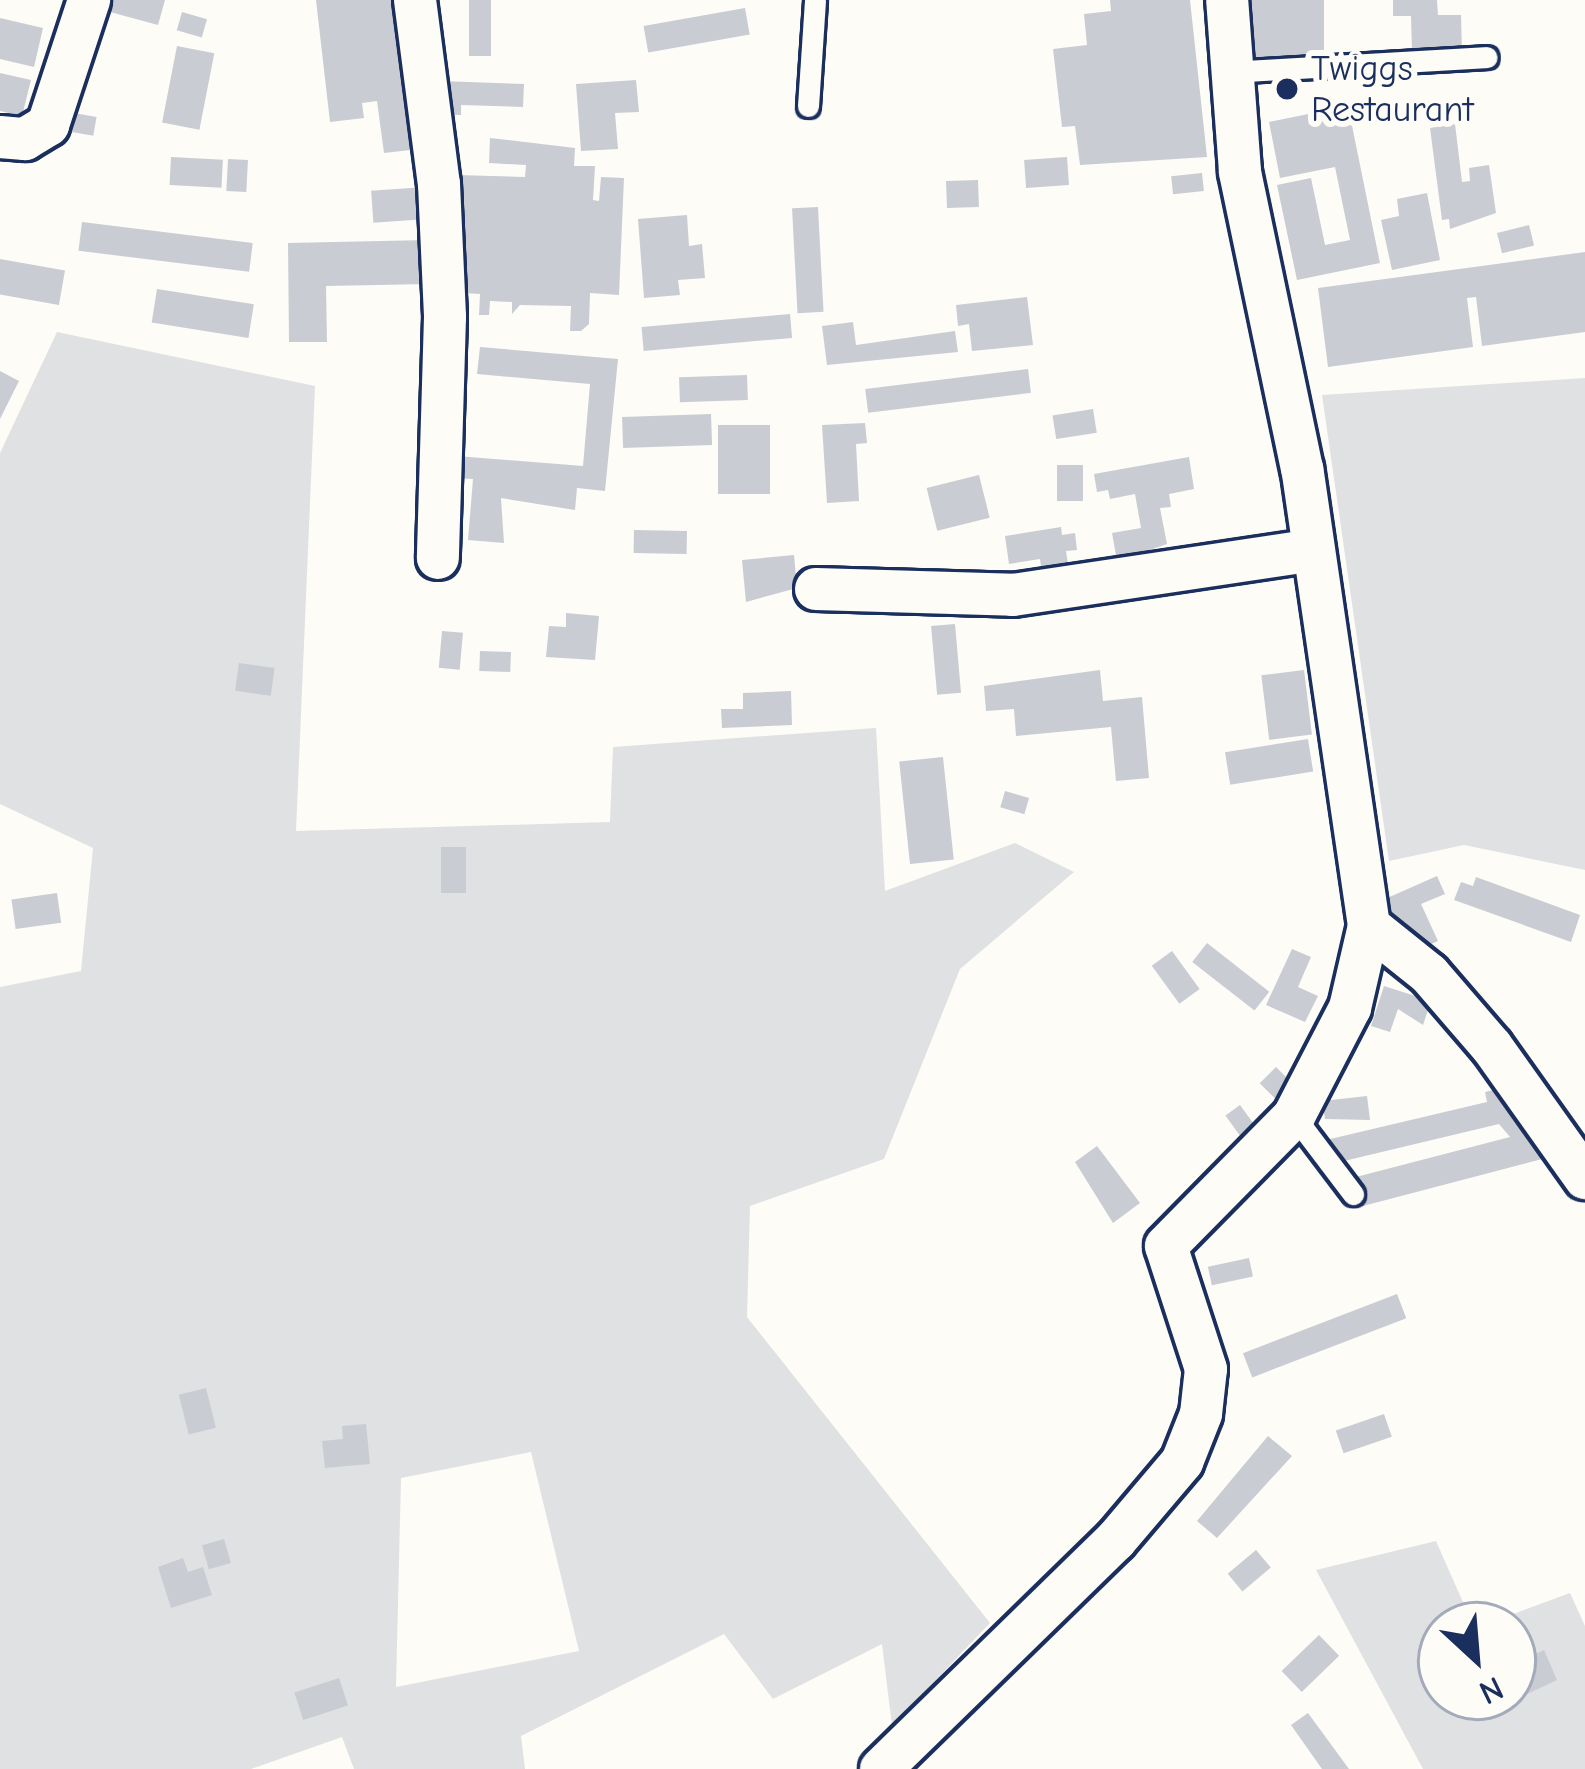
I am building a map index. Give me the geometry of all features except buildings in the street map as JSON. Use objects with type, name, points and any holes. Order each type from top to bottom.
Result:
[{"type":"street","points":[[0,137],[25,139],[48,125],[89,0]]},
{"type":"street","points":[[415,0],[439,184],[445,317],[438,558]]},
{"type":"street","points":[[881,1769],[1115,1541],[1181,1462],[1201,1414],[1206,1369],[1166,1246],[1294,1116],[1350,1008],[1369,926],[1314,550],[1256,276],[1230,72],[1227,0]]},
{"type":"street","points":[[816,589],[1013,595],[1314,550]]},
{"type":"street","points":[[1369,926],[1429,974],[1492,1047],[1585,1178]]},
{"type":"lane","points":[[808,106],[815,0]]},
{"type":"lane","points":[[1230,72],[1486,57]]},
{"type":"lane","points":[[1294,1116],[1353,1194]]},
{"type":"shaded area","points":[[57,332],[315,386],[296,831],[610,822],[613,747],[876,728],[885,891],[1015,843],[1074,872],[960,969],[884,1159],[750,1206],[747,1317],[990,1623],[892,1726],[882,1644],[773,1699],[724,1634],[521,1736],[525,1769],[354,1769],[342,1737],[251,1769],[0,1769],[0,987],[81,971],[93,848],[0,804],[0,453]],"holes":[[[531,1452],[579,1651],[396,1687],[401,1478]]]},
{"type":"shaded area","points":[[1585,378],[1585,870],[1464,845],[1389,861],[1322,395]]},
{"type":"shaded area","points":[[1436,1541],[1462,1601],[1417,1601],[1417,1721],[1537,1721],[1537,1605],[1570,1593],[1585,1626],[1585,1769],[1423,1769],[1316,1570]]},
{"type":"place","name":"Twiggs Restaurant","points":[[1287,89]]}]
